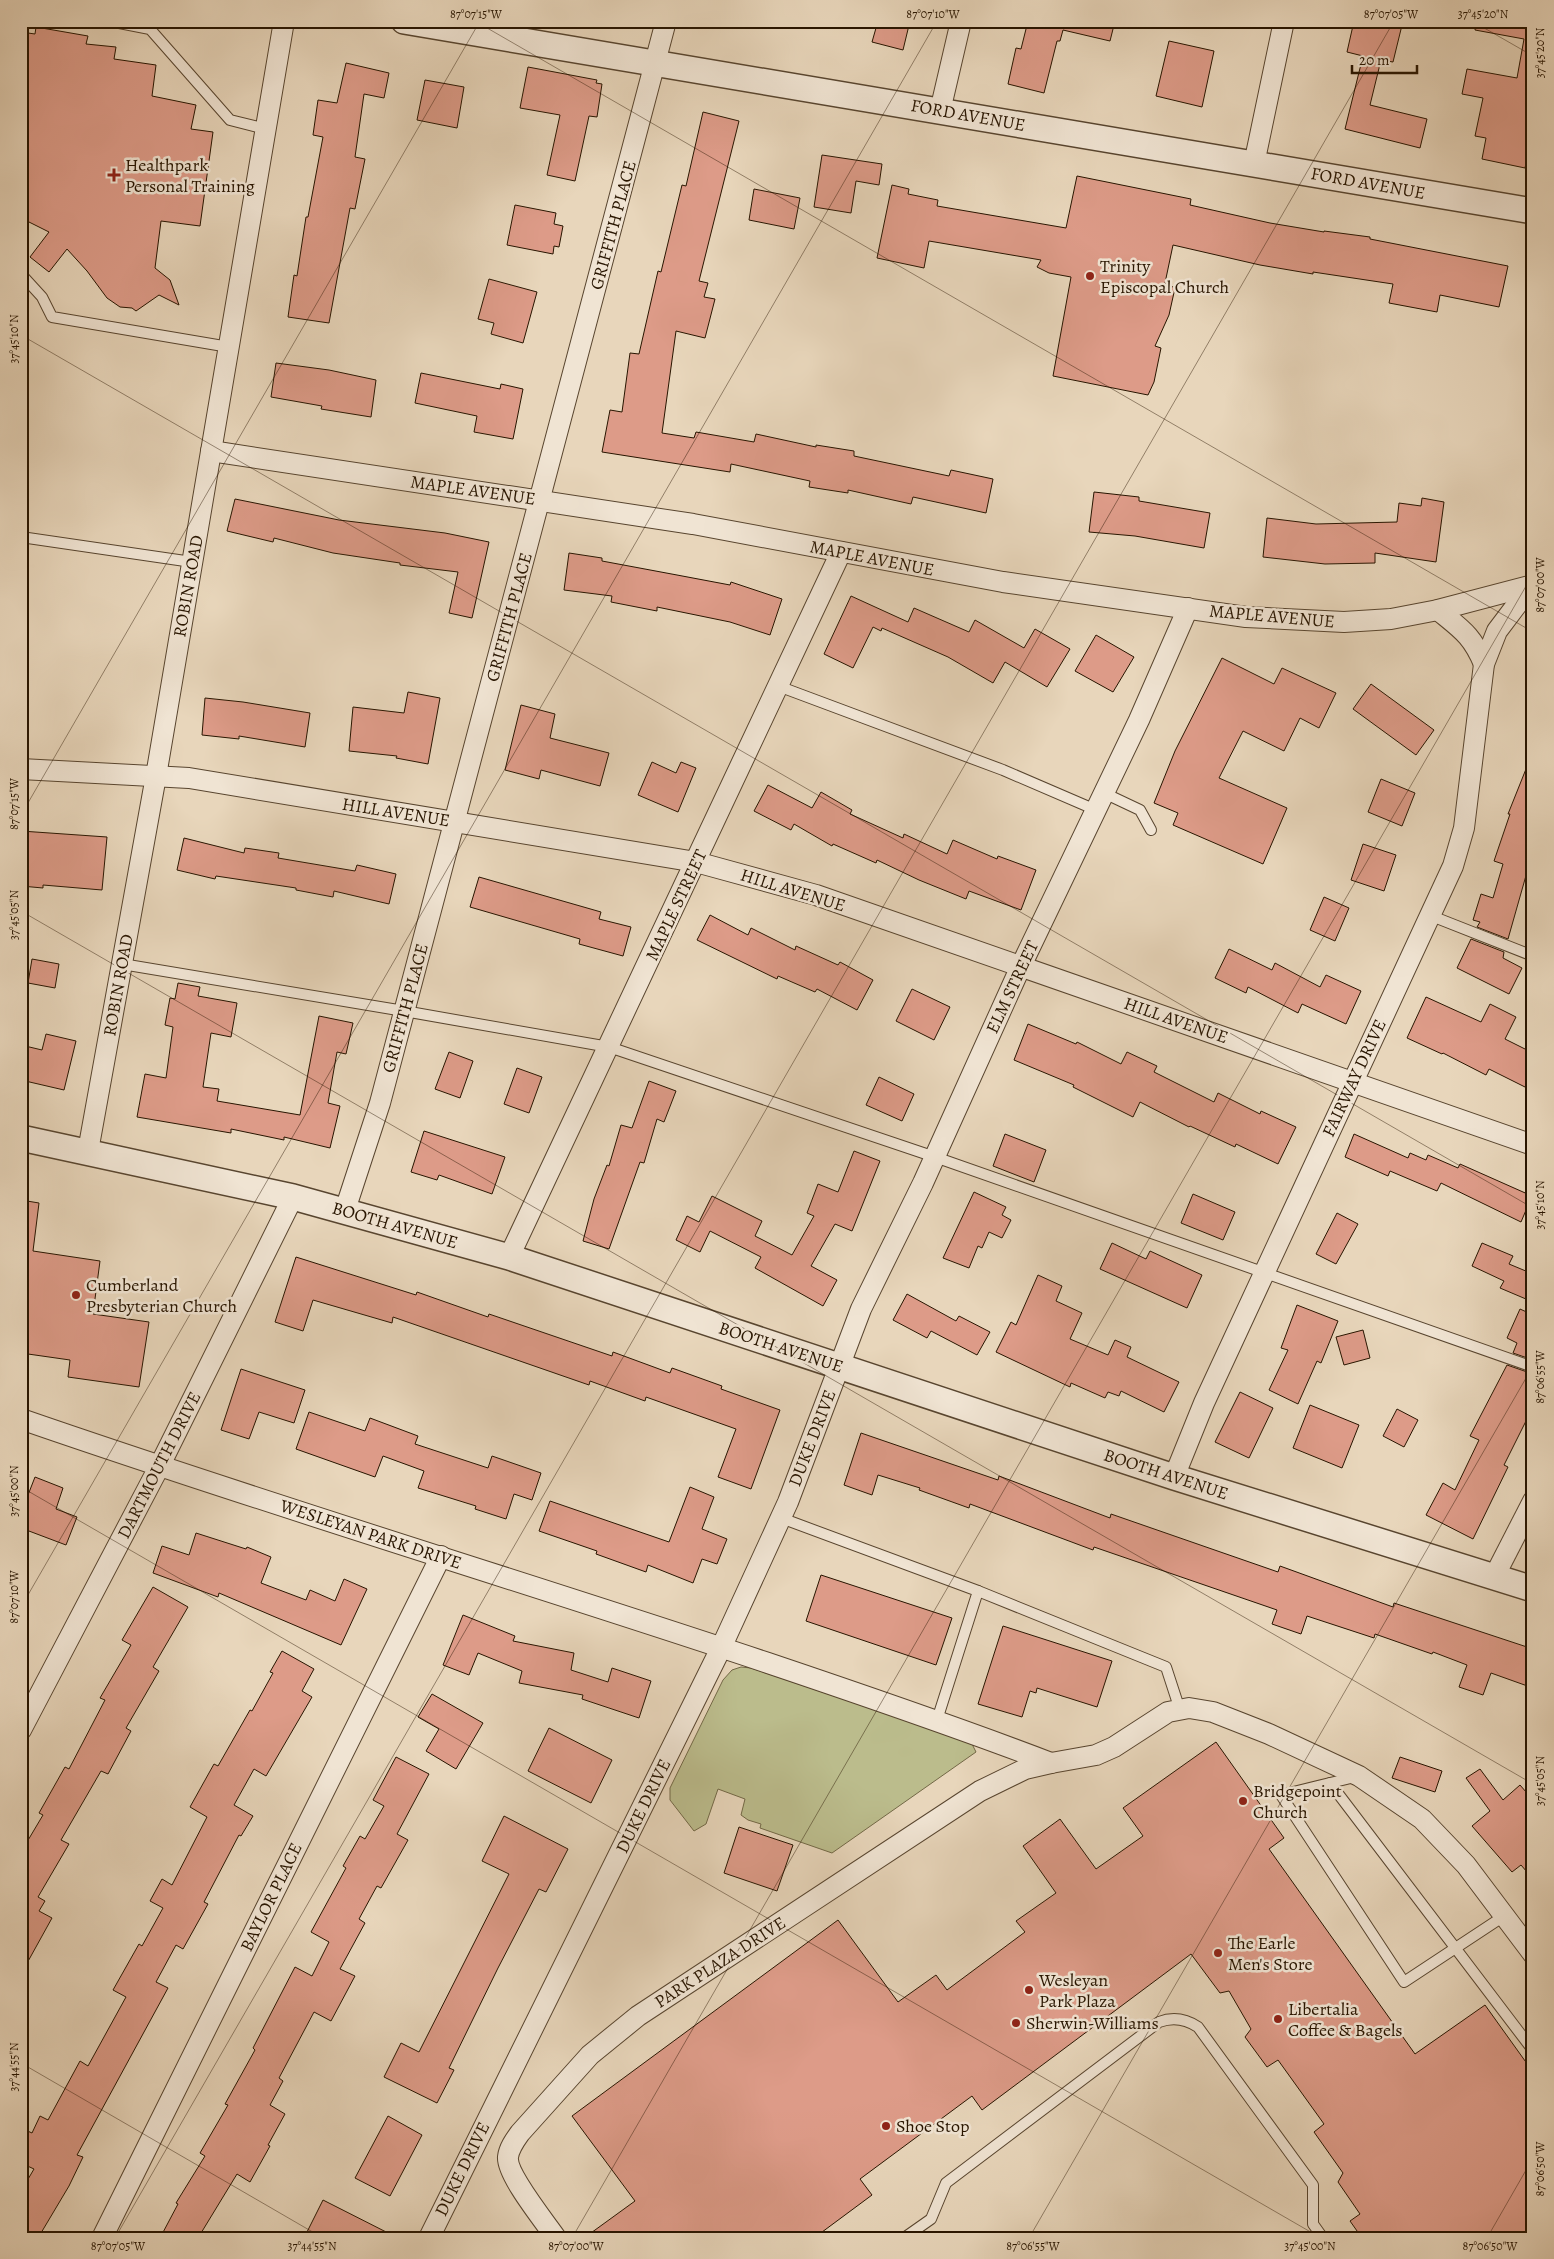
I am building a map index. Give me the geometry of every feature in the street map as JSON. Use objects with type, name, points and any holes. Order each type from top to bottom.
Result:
[{"type":"street","name":"ROBIN ROAD","points":[[88,1151],[156,776],[284,21]]},
{"type":"street","name":"FORD AVENUE","points":[[404,21],[1533,211]]},
{"type":"street","name":"GRIFFITH PLACE","points":[[345,1210],[380,1103],[666,21]]},
{"type":"street","points":[[940,111],[961,21]]},
{"type":"street","points":[[1254,164],[1284,21]]},
{"type":"street","name":"MAPLE AVENUE","points":[[211,451],[692,524],[1003,582],[1246,617],[1344,622],[1391,619],[1438,610],[1532,586]]},
{"type":"street","name":"MAPLE STREET","points":[[509,1257],[841,552]]},
{"type":"street","name":"FAIRWAY DRIVE","points":[[1174,1477],[1204,1403],[1453,866],[1464,828],[1484,664],[1496,630],[1532,586]]},
{"type":"street","name":"ELM STREET","points":[[840,1366],[861,1309],[935,1157],[1021,966],[1139,720],[1188,608]]},
{"type":"street","points":[[1438,610],[1468,634],[1476,645],[1484,664]]},
{"type":"street","name":"HILL AVENUE","points":[[21,768],[189,778],[696,862],[816,895],[1533,1145]]},
{"type":"street","name":"BOOTH AVENUE","points":[[21,1138],[293,1197],[509,1257],[1174,1477],[1533,1589]]},
{"type":"street","name":"DARTMOUTH DRIVE","points":[[21,1730],[159,1467],[293,1197]]},
{"type":"street","name":"DUKE DRIVE","points":[[429,2238],[721,1648],[781,1518],[840,1366]]},
{"type":"street","name":"WESLEYAN PARK DRIVE","points":[[21,1419],[159,1467],[721,1648]]},
{"type":"street","points":[[1494,1577],[1533,1501]]},
{"type":"street","name":"BAYLOR PLACE","points":[[102,2238],[440,1556]]},
{"type":"street","name":"PARK PLAZA DRIVE","points":[[721,1648],[937,1720],[1051,1762]]},
{"type":"street","name":"PARK PLAZA DRIVE","points":[[556,2238],[511,2173],[508,2159],[511,2146],[520,2133],[590,2055],[638,2016],[980,1791],[1025,1769],[1051,1762],[1096,1755],[1114,1747],[1168,1712],[1189,1708],[1213,1712],[1269,1734],[1359,1776],[1422,1819],[1466,1865],[1533,1954]]},
{"type":"lane","points":[[109,21],[150,29],[230,120],[266,129]]},
{"type":"lane","points":[[21,274],[42,297],[52,317],[229,347]]},
{"type":"lane","points":[[21,536],[192,562]]},
{"type":"lane","points":[[778,686],[1003,770],[1100,801],[1140,810],[1151,830]]},
{"type":"lane","points":[[1429,915],[1533,956]]},
{"type":"lane","points":[[122,964],[608,1047],[935,1157],[1533,1367]]},
{"type":"lane","points":[[781,1518],[978,1591],[1166,1668],[1180,1710]]},
{"type":"lane","points":[[937,1720],[978,1591]]},
{"type":"lane","points":[[1359,1776],[1281,1795],[1404,1982],[1454,1947],[1504,1916]]},
{"type":"lane","points":[[1330,1783],[1532,2049]]},
{"type":"lane","points":[[904,2238],[931,2219],[946,2183],[1159,2022],[1167,2018],[1190,2022],[1198,2027],[1313,2185],[1313,2224],[1323,2238]]},
{"type":"green space","points":[[741,1667],[751,1668],[971,1742],[976,1752],[832,1853],[760,1828],[761,1824],[748,1820],[741,1815],[745,1799],[718,1789],[706,1824],[694,1831],[670,1800],[670,1788],[723,1680],[732,1670]]},
{"type":"building","points":[[878,21],[910,21],[903,50],[872,42]]},
{"type":"building","points":[[1028,21],[1115,21],[1110,41],[1063,30],[1060,41],[1057,41],[1044,93],[1008,84],[1016,48],[1021,49]]},
{"type":"building","points":[[1354,21],[1403,21],[1393,62],[1381,60],[1370,105],[1427,119],[1420,148],[1345,129],[1363,56],[1347,52]]},
{"type":"building","points":[[1476,21],[1533,21],[1533,129],[1525,168],[1482,159],[1486,138],[1475,136],[1483,98],[1462,94],[1467,69],[1517,78],[1524,39],[1475,30]]},
{"type":"building","name":"Healthpark Personal Training","points":[[36,27],[88,36],[86,44],[116,47],[114,59],[156,65],[152,96],[196,105],[191,129],[213,132],[200,226],[161,221],[155,268],[170,280],[179,305],[159,295],[136,311],[132,308],[120,307],[107,298],[87,271],[67,249],[49,272],[30,257],[49,232],[21,218],[21,32],[35,34]]},
{"type":"building","points":[[1169,41],[1214,51],[1202,107],[1156,96]]},
{"type":"building","points":[[346,63],[389,73],[384,98],[364,94],[355,157],[365,159],[355,209],[350,208],[329,323],[288,317],[294,275],[297,276],[306,217],[308,217],[323,137],[313,135],[318,100],[337,103]]},
{"type":"building","points":[[528,67],[597,80],[596,83],[602,84],[597,117],[589,116],[575,181],[547,175],[560,115],[520,108]]},
{"type":"building","points":[[425,80],[464,87],[457,128],[417,120]]},
{"type":"building","points":[[703,112],[739,121],[699,281],[708,283],[704,297],[715,299],[705,338],[676,331],[662,433],[694,438],[696,432],[754,442],[756,434],[816,447],[816,445],[854,451],[854,456],[949,476],[951,470],[993,479],[986,513],[913,497],[911,504],[848,490],[848,493],[809,487],[810,481],[731,464],[730,472],[602,452],[610,410],[622,412],[630,353],[639,354],[658,271],[661,272],[682,185],[686,186]]},
{"type":"building","points":[[822,155],[882,164],[879,185],[856,181],[851,213],[814,207]]},
{"type":"building","points":[[1077,176],[1191,199],[1190,205],[1270,223],[1370,237],[1370,239],[1508,266],[1499,307],[1440,295],[1437,312],[1389,303],[1393,284],[1260,265],[1173,245],[1165,283],[1175,288],[1169,315],[1155,346],[1161,348],[1154,382],[1148,395],[1053,376],[1071,277],[1049,273],[1037,267],[1041,260],[929,241],[924,268],[877,258],[892,185],[909,189],[908,194],[938,200],[937,206],[1066,228]]},
{"type":"building","points":[[754,189],[800,198],[794,229],[749,220]]},
{"type":"building","points":[[515,205],[556,213],[554,224],[563,226],[559,247],[554,246],[553,254],[507,245]]},
{"type":"building","points":[[489,279],[537,292],[523,343],[491,334],[494,323],[478,319]]},
{"type":"building","points":[[276,363],[329,370],[376,380],[371,417],[321,409],[322,406],[271,397]]},
{"type":"building","points":[[421,373],[500,389],[501,384],[523,389],[513,439],[474,432],[477,416],[415,403]]},
{"type":"building","points":[[1094,492],[1139,497],[1139,501],[1210,513],[1204,548],[1135,536],[1089,532]]},
{"type":"building","points":[[1422,498],[1444,502],[1436,562],[1375,553],[1375,563],[1325,564],[1263,557],[1267,518],[1316,524],[1397,522],[1399,503],[1421,506]]},
{"type":"building","points":[[235,499],[339,520],[445,533],[489,542],[472,618],[449,613],[458,572],[400,565],[400,563],[333,553],[274,538],[273,542],[227,531]]},
{"type":"building","points":[[569,553],[602,558],[602,561],[730,585],[731,582],[782,599],[770,635],[730,622],[657,607],[657,611],[611,602],[612,596],[564,590]]},
{"type":"building","points":[[851,596],[908,622],[914,608],[969,632],[975,620],[1024,648],[1035,629],[1070,649],[1047,687],[1005,662],[993,683],[948,657],[882,628],[881,631],[873,627],[853,668],[824,654]]},
{"type":"building","points":[[1096,635],[1134,657],[1113,692],[1075,671]]},
{"type":"building","points":[[1222,658],[1274,684],[1282,668],[1336,693],[1319,728],[1300,718],[1284,751],[1243,731],[1219,778],[1287,808],[1263,864],[1173,825],[1178,813],[1154,803],[1175,751]]},
{"type":"building","points":[[1371,684],[1434,730],[1416,755],[1353,709]]},
{"type":"building","points":[[408,692],[440,698],[428,764],[396,758],[397,756],[349,751],[353,707],[404,713]]},
{"type":"building","points":[[205,698],[310,713],[305,747],[239,736],[239,739],[202,735]]},
{"type":"building","points":[[521,705],[555,714],[550,738],[609,753],[600,786],[541,770],[539,779],[505,770]]},
{"type":"building","points":[[1532,754],[1533,874],[1527,872],[1508,939],[1477,927],[1480,922],[1473,920],[1481,894],[1493,898],[1503,864],[1494,861],[1510,814],[1508,814]]},
{"type":"building","points":[[652,762],[676,773],[681,762],[696,768],[678,812],[638,795]]},
{"type":"building","points":[[1381,779],[1415,793],[1402,826],[1368,812]]},
{"type":"building","points":[[768,785],[812,808],[821,792],[852,810],[850,814],[903,838],[904,834],[947,854],[953,840],[997,859],[998,856],[1036,870],[1021,910],[969,891],[966,899],[877,860],[876,863],[833,844],[832,846],[794,824],[791,830],[754,811]]},
{"type":"building","points":[[21,831],[107,837],[102,890],[43,885],[43,888],[21,886]]},
{"type":"building","points":[[184,838],[244,853],[245,848],[279,853],[278,858],[355,871],[357,865],[396,874],[389,904],[334,891],[333,897],[296,890],[296,888],[216,876],[215,879],[177,870]]},
{"type":"building","points":[[1363,844],[1396,855],[1384,891],[1351,880]]},
{"type":"building","points":[[479,877],[601,912],[599,919],[631,927],[623,956],[579,944],[580,939],[470,907]]},
{"type":"building","points":[[1324,897],[1349,908],[1335,941],[1310,930]]},
{"type":"building","points":[[710,915],[748,935],[751,928],[795,950],[796,946],[838,965],[840,962],[873,980],[857,1010],[817,989],[815,992],[778,976],[777,979],[697,940]]},
{"type":"building","points":[[1471,939],[1504,952],[1503,958],[1522,968],[1509,994],[1457,968]]},
{"type":"building","points":[[1229,949],[1272,970],[1275,963],[1320,987],[1326,975],[1361,991],[1346,1024],[1302,1004],[1298,1013],[1248,987],[1246,993],[1215,978]]},
{"type":"building","points":[[32,959],[59,964],[55,988],[28,983]]},
{"type":"building","points":[[178,983],[200,987],[198,996],[237,1003],[231,1037],[211,1033],[203,1087],[219,1089],[217,1101],[300,1115],[319,1016],[353,1023],[346,1054],[337,1052],[328,1103],[340,1106],[330,1148],[284,1137],[284,1140],[231,1129],[231,1133],[137,1117],[145,1074],[166,1078],[173,1027],[165,1025],[170,998],[175,999]]},
{"type":"building","points":[[912,989],[950,1007],[934,1040],[896,1021]]},
{"type":"building","points":[[1426,997],[1481,1022],[1490,1004],[1516,1017],[1505,1039],[1533,1053],[1533,1091],[1489,1069],[1486,1075],[1443,1053],[1407,1038]]},
{"type":"building","points":[[1028,1024],[1076,1044],[1077,1042],[1121,1064],[1127,1052],[1157,1066],[1154,1072],[1214,1102],[1218,1093],[1260,1114],[1261,1111],[1296,1127],[1278,1164],[1236,1144],[1235,1147],[1189,1127],[1140,1102],[1133,1117],[1073,1087],[1074,1085],[1014,1060]]},
{"type":"building","points":[[46,1034],[76,1041],[64,1090],[21,1080],[21,1045],[42,1050]]},
{"type":"building","points":[[449,1052],[473,1061],[460,1098],[435,1089]]},
{"type":"building","points":[[517,1068],[542,1077],[529,1113],[504,1104]]},
{"type":"building","points":[[879,1077],[914,1094],[902,1121],[866,1105]]},
{"type":"building","points":[[649,1081],[676,1091],[664,1122],[657,1119],[644,1163],[640,1162],[609,1249],[583,1241],[594,1199],[607,1165],[609,1166],[621,1125],[632,1128]]},
{"type":"building","points":[[424,1131],[505,1157],[492,1194],[439,1175],[437,1180],[411,1172]]},
{"type":"building","points":[[1005,1134],[1046,1150],[1034,1182],[993,1166]]},
{"type":"building","points":[[1354,1134],[1408,1158],[1410,1153],[1426,1160],[1428,1155],[1458,1168],[1460,1164],[1532,1196],[1521,1222],[1441,1183],[1437,1191],[1390,1171],[1388,1176],[1345,1157]]},
{"type":"building","points":[[854,1151],[880,1161],[852,1231],[835,1224],[811,1266],[837,1280],[823,1306],[755,1268],[761,1257],[710,1231],[700,1252],[676,1240],[687,1216],[699,1222],[712,1196],[762,1221],[755,1236],[792,1255],[814,1216],[807,1213],[818,1184],[838,1192]]},
{"type":"building","points":[[974,1192],[1006,1207],[1002,1215],[1011,1220],[1002,1238],[989,1232],[982,1248],[978,1246],[969,1268],[943,1258]]},
{"type":"building","points":[[1193,1194],[1235,1212],[1223,1240],[1181,1223]]},
{"type":"building","name":"Cumberland Presbyterian Church","points":[[21,1200],[39,1203],[33,1251],[100,1261],[93,1314],[149,1322],[139,1387],[68,1377],[70,1360],[21,1353]]},
{"type":"building","points":[[1337,1213],[1358,1224],[1336,1264],[1316,1254]]},
{"type":"building","points":[[1112,1243],[1146,1259],[1150,1251],[1202,1275],[1187,1308],[1100,1269]]},
{"type":"building","points":[[1482,1243],[1513,1256],[1509,1264],[1533,1274],[1533,1302],[1500,1288],[1504,1281],[1472,1266]]},
{"type":"building","points":[[296,1257],[416,1295],[417,1292],[488,1317],[489,1314],[612,1356],[613,1352],[670,1373],[672,1368],[722,1386],[721,1389],[780,1410],[751,1489],[718,1477],[736,1429],[646,1397],[645,1401],[590,1381],[589,1385],[393,1317],[392,1323],[313,1300],[303,1331],[275,1322]]},
{"type":"building","points":[[1038,1275],[1062,1286],[1056,1301],[1082,1313],[1070,1339],[1108,1355],[1115,1340],[1131,1347],[1127,1357],[1179,1382],[1164,1412],[1121,1391],[1119,1396],[1108,1392],[1105,1398],[1071,1383],[1070,1387],[996,1352],[1011,1322],[1016,1325]]},
{"type":"building","points":[[907,1294],[956,1321],[959,1316],[990,1332],[977,1355],[931,1331],[927,1338],[893,1320]]},
{"type":"building","points":[[1297,1305],[1338,1321],[1321,1363],[1317,1361],[1298,1404],[1269,1390],[1288,1350],[1281,1348]]},
{"type":"building","points":[[1520,1309],[1531,1314],[1533,1311],[1533,1360],[1513,1353],[1517,1343],[1507,1338]]},
{"type":"building","points":[[1363,1330],[1370,1358],[1344,1365],[1336,1337]]},
{"type":"building","points":[[1507,1365],[1533,1374],[1533,1407],[1504,1465],[1508,1467],[1473,1539],[1426,1515],[1443,1483],[1455,1490],[1479,1440],[1470,1436]]},
{"type":"building","points":[[241,1369],[305,1390],[294,1423],[259,1412],[249,1439],[221,1430]]},
{"type":"building","points":[[1240,1392],[1273,1408],[1249,1458],[1215,1442]]},
{"type":"building","points":[[1310,1405],[1359,1425],[1342,1468],[1293,1448]]},
{"type":"building","points":[[1397,1409],[1418,1420],[1404,1447],[1383,1436]]},
{"type":"building","points":[[309,1412],[365,1431],[370,1418],[418,1436],[415,1444],[488,1468],[492,1456],[541,1473],[532,1500],[514,1494],[506,1519],[475,1509],[476,1506],[418,1488],[424,1471],[383,1456],[375,1477],[296,1449]]},
{"type":"building","points":[[861,1433],[998,1480],[999,1476],[1110,1518],[1111,1514],[1278,1572],[1280,1566],[1393,1607],[1394,1603],[1533,1649],[1533,1688],[1491,1673],[1483,1695],[1459,1687],[1467,1665],[1433,1652],[1432,1654],[1375,1634],[1374,1638],[1307,1616],[1301,1634],[1272,1624],[1277,1610],[1094,1547],[1093,1550],[970,1504],[969,1508],[919,1490],[920,1488],[878,1475],[872,1495],[844,1485]]},
{"type":"building","points":[[35,1477],[63,1488],[56,1509],[77,1517],[66,1545],[21,1528],[21,1513]]},
{"type":"building","points":[[690,1487],[714,1497],[702,1529],[727,1539],[717,1564],[702,1559],[693,1583],[648,1565],[646,1572],[596,1554],[597,1551],[539,1531],[550,1501],[669,1542]]},
{"type":"building","points":[[196,1533],[246,1549],[247,1547],[271,1557],[261,1583],[306,1600],[310,1590],[335,1601],[344,1579],[367,1589],[341,1645],[219,1593],[218,1597],[153,1573],[162,1546],[189,1555]]},
{"type":"building","points":[[821,1575],[952,1618],[936,1665],[806,1621]]},
{"type":"building","points":[[153,1587],[188,1607],[153,1667],[159,1671],[126,1728],[131,1731],[108,1774],[101,1771],[61,1840],[69,1844],[38,1897],[45,1901],[39,1911],[52,1918],[21,1974],[21,1852],[43,1815],[39,1813],[65,1767],[69,1769],[105,1700],[100,1698],[131,1645],[122,1640]]},
{"type":"building","points":[[463,1615],[515,1636],[513,1641],[574,1653],[571,1670],[608,1682],[612,1668],[651,1681],[639,1718],[582,1699],[583,1695],[519,1683],[522,1671],[478,1653],[469,1675],[443,1665]]},
{"type":"building","points":[[1003,1626],[1112,1661],[1097,1707],[1037,1688],[1036,1693],[1030,1691],[1022,1717],[978,1704]]},
{"type":"building","points":[[282,1651],[314,1669],[302,1691],[312,1697],[266,1776],[254,1769],[234,1805],[253,1816],[241,1836],[239,1835],[204,1902],[208,1904],[183,1949],[176,1945],[156,1982],[168,1988],[77,2155],[83,2157],[69,2186],[38,2238],[21,2238],[21,2191],[34,2169],[21,2163],[21,2128],[32,2133],[40,2116],[48,2120],[80,2061],[88,2066],[126,1997],[113,1990],[139,1944],[142,1946],[163,1908],[150,1901],[162,1879],[172,1885],[207,1817],[190,1807],[214,1764],[218,1766],[250,1710],[252,1711],[273,1673],[270,1672]]},
{"type":"building","points":[[432,1694],[483,1723],[456,1769],[426,1751],[439,1729],[418,1717]]},
{"type":"building","points":[[549,1728],[612,1760],[591,1803],[528,1771]]},
{"type":"building","name":"Wesleyan Park Plaza","points":[[1216,1742],[1284,1838],[1269,1849],[1415,2054],[1485,2005],[1533,2072],[1533,2238],[1362,2238],[1350,2221],[1360,2214],[1338,2182],[1343,2173],[1314,2132],[1324,2124],[1278,2060],[1267,2067],[1245,2037],[1251,2029],[1229,1991],[1220,1993],[1191,1954],[982,2110],[972,2096],[860,2179],[872,2195],[814,2238],[584,2238],[635,2201],[572,2116],[838,1920],[898,2002],[936,1975],[947,1990],[1025,1932],[1016,1921],[1056,1893],[1023,1846],[1060,1819],[1096,1869],[1143,1836],[1123,1808]]},
{"type":"building","points":[[396,1757],[429,1774],[397,1834],[408,1840],[381,1888],[377,1886],[359,1919],[365,1923],[340,1969],[355,1976],[331,2021],[314,2012],[279,2078],[283,2081],[270,2105],[285,2114],[250,2182],[237,2174],[198,2238],[160,2238],[178,2204],[176,2203],[205,2156],[200,2153],[228,2105],[225,2104],[255,2050],[253,2048],[295,1967],[312,1976],[329,1942],[311,1932],[346,1868],[343,1866],[360,1836],[365,1839],[384,1806],[373,1800]]},
{"type":"building","points":[[1400,1757],[1442,1771],[1435,1792],[1392,1778]]},
{"type":"building","points":[[1480,1769],[1503,1800],[1520,1785],[1533,1800],[1533,1879],[1521,1865],[1512,1872],[1472,1826],[1490,1811],[1466,1778]]},
{"type":"building","points":[[504,1816],[568,1849],[546,1892],[539,1889],[498,1968],[449,2068],[454,2070],[437,2103],[384,2077],[401,2043],[419,2052],[509,1874],[482,1861]]},
{"type":"building","points":[[739,1827],[793,1845],[777,1891],[724,1873]]},
{"type":"building","points":[[388,2116],[422,2135],[390,2196],[355,2178]]},
{"type":"building","points":[[323,2200],[398,2238],[304,2238]]},
{"type":"place","name":"Healthpark Personal Training","points":[[114,175]]},
{"type":"place","name":"Trinity Episcopal Church","points":[[1090,276]]},
{"type":"place","name":"Cumberland Presbyterian Church","points":[[76,1295]]},
{"type":"place","name":"Bridgepoint Church","points":[[1243,1801]]},
{"type":"place","name":"The Earle Men's Store","points":[[1218,1953]]},
{"type":"place","name":"Wesleyan Park Plaza","points":[[1029,1990]]},
{"type":"place","name":"Libertalia Coffee & Bagels","points":[[1278,2019]]},
{"type":"place","name":"Sherwin-Williams","points":[[1016,2023]]},
{"type":"place","name":"Shoe Stop","points":[[886,2126]]}]
